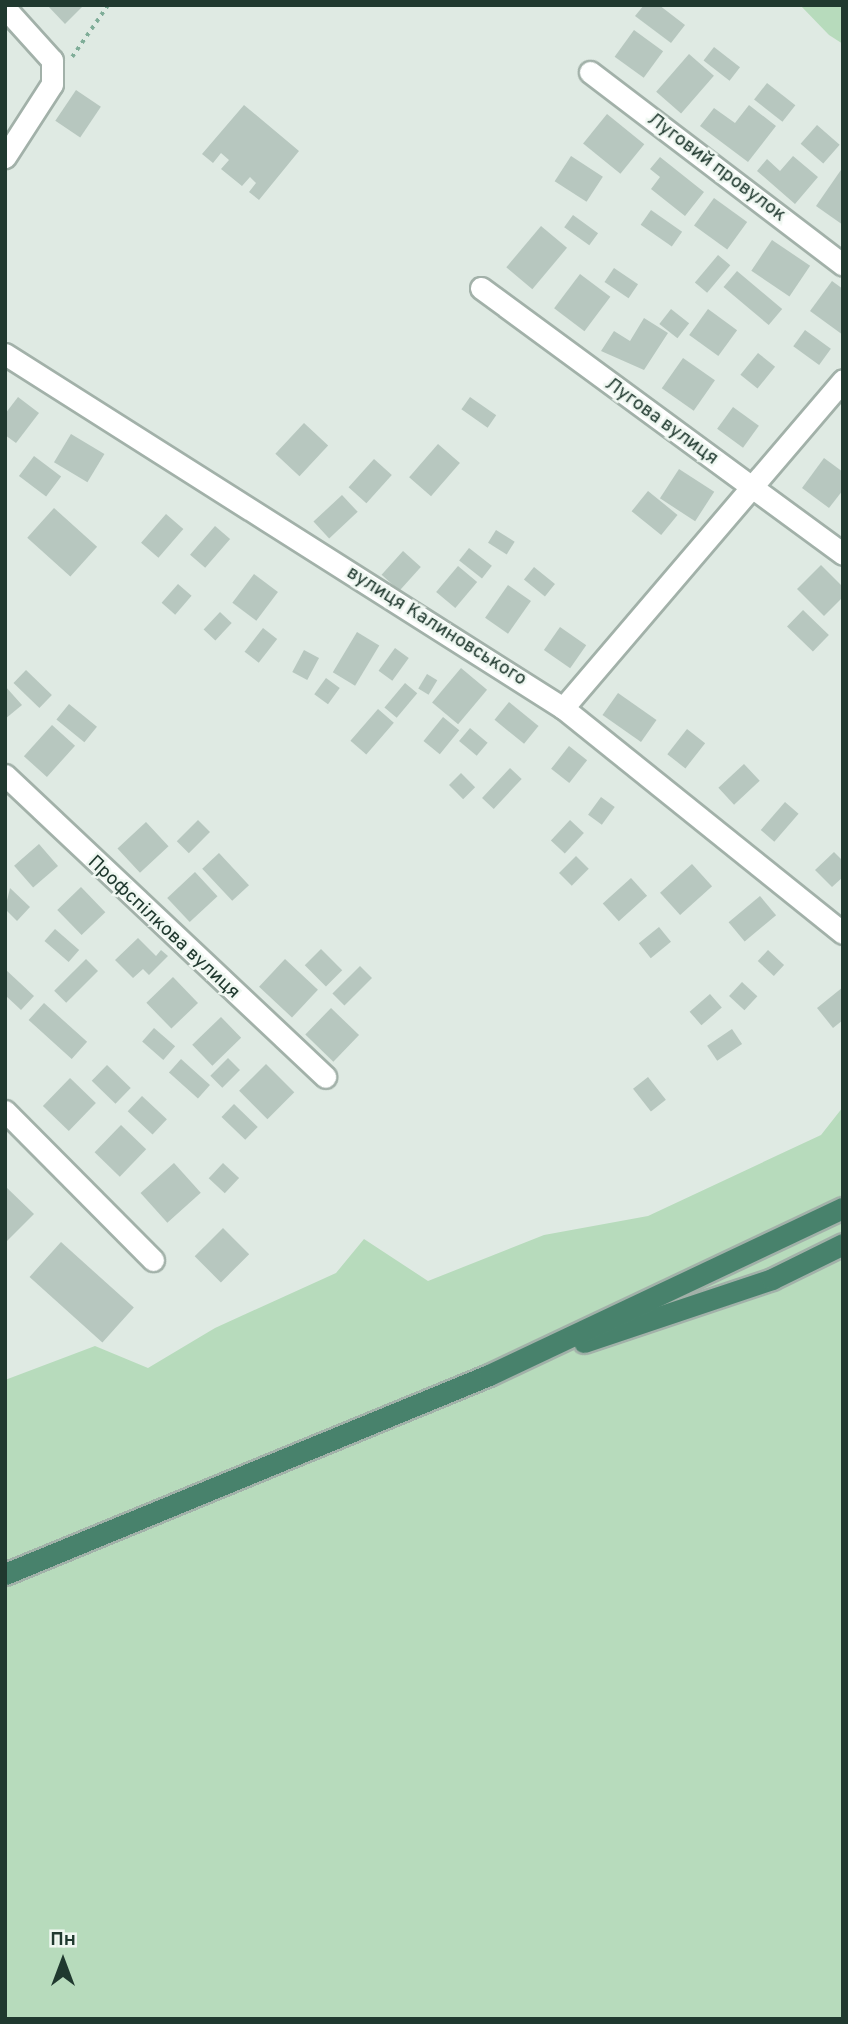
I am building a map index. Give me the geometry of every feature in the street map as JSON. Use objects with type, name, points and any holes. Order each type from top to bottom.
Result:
[{"type":"highway","points":[[5,1574],[489,1375],[843,1208]]},
{"type":"highway","points":[[489,1375],[772,1279],[843,1244]]},
{"type":"street","points":[[5,8],[52,60],[52,84],[5,157]]},
{"type":"street","name":"Луговий провулок","points":[[590,72],[843,265]]},
{"type":"street","name":"Лугова вулиця","points":[[481,288],[843,554]]},
{"type":"street","name":"вулиця Калиновського","points":[[9,362],[563,708],[843,933]]},
{"type":"street","points":[[563,708],[843,380]]},
{"type":"street","name":"Профспілкова вулиця","points":[[5,775],[325,1077]]},
{"type":"street","points":[[5,1111],[153,1260]]},
{"type":"path","points":[[52,84],[108,5]]},
{"type":"green space","points":[[800,5],[843,5],[843,44],[829,35]]},
{"type":"green space","points":[[843,1107],[843,2019],[5,2019],[5,1380],[95,1346],[148,1368],[215,1328],[336,1273],[364,1239],[428,1281],[544,1235],[648,1216],[821,1135]]},
{"type":"building","points":[[47,5],[84,5],[65,24]]},
{"type":"building","points":[[644,5],[659,5],[685,25],[671,43],[635,16]]},
{"type":"building","points":[[634,30],[663,51],[644,78],[615,57]]},
{"type":"building","points":[[714,47],[740,67],[730,81],[704,60]]},
{"type":"building","points":[[689,54],[714,76],[681,113],[656,92]]},
{"type":"building","points":[[767,83],[795,105],[782,122],[754,100]]},
{"type":"building","points":[[76,90],[101,107],[80,137],[55,121]]},
{"type":"building","points":[[244,105],[299,151],[259,200],[249,192],[256,183],[250,177],[242,186],[221,169],[229,160],[221,153],[213,163],[202,154]]},
{"type":"building","points":[[749,105],[776,126],[748,162],[700,126],[714,108],[735,123]]},
{"type":"building","points":[[607,114],[644,144],[620,174],[583,144]]},
{"type":"building","points":[[817,125],[840,145],[823,164],[801,144]]},
{"type":"building","points":[[571,156],[603,177],[587,202],[555,181]]},
{"type":"building","points":[[793,156],[818,177],[795,204],[757,171],[767,159],[780,171]]},
{"type":"building","points":[[660,157],[704,192],[685,216],[651,189],[660,177],[650,169]]},
{"type":"building","points":[[843,167],[843,225],[816,206]]},
{"type":"building","points":[[714,198],[747,222],[727,250],[694,226]]},
{"type":"building","points":[[651,210],[682,232],[672,247],[641,225]]},
{"type":"building","points":[[573,215],[598,233],[589,245],[564,227]]},
{"type":"building","points":[[541,226],[567,248],[532,289],[506,267]]},
{"type":"building","points":[[772,240],[810,266],[789,296],[751,271]]},
{"type":"building","points":[[718,255],[730,265],[707,293],[695,283]]},
{"type":"building","points":[[614,268],[638,284],[629,298],[604,282]]},
{"type":"building","points":[[737,271],[782,309],[769,325],[724,287]]},
{"type":"building","points":[[580,274],[610,297],[584,331],[554,308]]},
{"type":"building","points":[[832,281],[843,289],[843,335],[810,311]]},
{"type":"building","points":[[671,309],[689,323],[677,338],[659,324]]},
{"type":"building","points":[[708,309],[737,330],[718,356],[689,335]]},
{"type":"building","points":[[644,318],[668,333],[644,370],[601,351],[614,331],[630,341]]},
{"type":"building","points":[[805,330],[831,349],[819,365],[793,346]]},
{"type":"building","points":[[758,353],[775,367],[757,389],[740,375]]},
{"type":"building","points":[[683,358],[715,380],[694,411],[662,388]]},
{"type":"building","points":[[18,397],[39,413],[16,443],[5,435],[5,414]]},
{"type":"building","points":[[470,397],[496,415],[488,428],[461,409]]},
{"type":"building","points":[[733,407],[759,426],[743,448],[717,429]]},
{"type":"building","points":[[304,423],[328,446],[299,476],[275,454]]},
{"type":"building","points":[[71,434],[104,454],[87,482],[54,462]]},
{"type":"building","points":[[438,444],[460,463],[431,496],[409,477]]},
{"type":"building","points":[[34,456],[61,476],[46,496],[19,476]]},
{"type":"building","points":[[824,458],[843,472],[843,490],[829,508],[802,488]]},
{"type":"building","points":[[374,459],[392,475],[366,503],[349,487]]},
{"type":"building","points":[[679,469],[714,492],[695,521],[660,498]]},
{"type":"building","points":[[648,491],[678,515],[661,535],[632,511]]},
{"type":"building","points":[[342,495],[358,512],[329,538],[313,522]]},
{"type":"building","points":[[54,508],[97,547],[70,577],[27,538]]},
{"type":"building","points":[[166,514],[183,529],[158,558],[141,543]]},
{"type":"building","points":[[215,526],[230,539],[205,568],[190,555]]},
{"type":"building","points":[[496,530],[515,542],[507,554],[488,543]]},
{"type":"building","points":[[469,548],[492,566],[482,578],[459,561]]},
{"type":"building","points":[[403,551],[421,567],[399,591],[382,575]]},
{"type":"building","points":[[821,565],[843,587],[843,597],[824,616],[797,589]]},
{"type":"building","points":[[458,566],[477,582],[455,608],[436,592]]},
{"type":"building","points":[[534,567],[555,584],[545,596],[524,579]]},
{"type":"building","points":[[254,574],[278,592],[256,621],[232,603]]},
{"type":"building","points":[[178,584],[192,596],[175,615],[162,603]]},
{"type":"building","points":[[508,585],[531,601],[508,634],[485,618]]},
{"type":"building","points":[[803,610],[829,635],[813,652],[787,627]]},
{"type":"building","points":[[220,612],[232,623],[215,640],[204,630]]},
{"type":"building","points":[[560,627],[586,645],[570,668],[544,650]]},
{"type":"building","points":[[263,628],[277,639],[259,663],[245,652]]},
{"type":"building","points":[[357,632],[379,645],[355,686],[333,672]]},
{"type":"building","points":[[395,648],[409,658],[392,681],[379,671]]},
{"type":"building","points":[[304,650],[319,658],[307,680],[292,672]]},
{"type":"building","points":[[461,668],[487,690],[458,724],[432,702]]},
{"type":"building","points":[[26,670],[52,695],[39,708],[13,683]]},
{"type":"building","points":[[427,674],[437,680],[429,695],[418,689]]},
{"type":"building","points":[[326,678],[340,688],[328,704],[314,694]]},
{"type":"building","points":[[405,683],[417,693],[397,718],[384,708]]},
{"type":"building","points":[[5,686],[22,705],[5,719]]},
{"type":"building","points":[[618,693],[657,720],[641,742],[603,715]]},
{"type":"building","points":[[509,702],[539,726],[524,744],[495,720]]},
{"type":"building","points":[[69,704],[97,727],[84,742],[56,720]]},
{"type":"building","points":[[378,709],[394,723],[366,754],[350,741]]},
{"type":"building","points":[[443,717],[459,730],[440,754],[423,741]]},
{"type":"building","points":[[52,725],[75,746],[47,777],[24,756]]},
{"type":"building","points":[[470,728],[488,743],[477,756],[459,741]]},
{"type":"building","points":[[687,729],[705,743],[685,768],[667,754]]},
{"type":"building","points":[[569,746],[587,760],[569,783],[551,769]]},
{"type":"building","points":[[744,764],[760,781],[734,805],[718,788]]},
{"type":"building","points":[[510,768],[522,779],[494,809],[482,798]]},
{"type":"building","points":[[461,773],[475,787],[463,799],[449,785]]},
{"type":"building","points":[[601,797],[615,807],[602,825],[588,815]]},
{"type":"building","points":[[785,802],[799,814],[774,842],[761,830]]},
{"type":"building","points":[[198,820],[210,832],[189,853],[177,841]]},
{"type":"building","points":[[570,820],[584,833],[565,853],[551,840]]},
{"type":"building","points":[[146,822],[169,846],[140,873],[117,849]]},
{"type":"building","points":[[39,844],[58,866],[33,888],[14,866]]},
{"type":"building","points":[[834,852],[843,861],[843,877],[832,887],[815,870]]},
{"type":"building","points":[[219,853],[249,885],[232,901],[202,869]]},
{"type":"building","points":[[576,856],[589,869],[572,886],[559,873]]},
{"type":"building","points":[[692,864],[712,886],[680,915],[660,893]]},
{"type":"building","points":[[195,872],[218,896],[190,922],[167,898]]},
{"type":"building","points":[[631,878],[647,896],[619,921],[603,903]]},
{"type":"building","points":[[81,887],[105,912],[82,935],[57,910]]},
{"type":"building","points":[[10,888],[30,907],[17,921],[5,909]]},
{"type":"building","points":[[760,896],[776,915],[745,942],[729,922]]},
{"type":"building","points":[[659,927],[671,942],[651,958],[639,943]]},
{"type":"building","points":[[55,929],[79,950],[69,962],[45,941]]},
{"type":"building","points":[[138,938],[156,956],[161,950],[168,956],[149,975],[143,969],[133,978],[115,960]]},
{"type":"building","points":[[321,949],[342,970],[326,986],[305,965]]},
{"type":"building","points":[[768,950],[784,965],[774,976],[758,961]]},
{"type":"building","points":[[86,959],[98,971],[66,1003],[54,991]]},
{"type":"building","points":[[285,959],[318,990],[292,1017],[259,987]]},
{"type":"building","points":[[360,966],[372,978],[344,1006],[332,994]]},
{"type":"building","points":[[5,969],[34,996],[21,1010],[5,995]]},
{"type":"building","points":[[173,977],[198,1003],[171,1029],[146,1003]]},
{"type":"building","points":[[742,982],[757,996],[744,1010],[729,996]]},
{"type":"building","points":[[843,987],[843,1020],[833,1028],[817,1008]]},
{"type":"building","points":[[710,994],[722,1008],[701,1025],[690,1012]]},
{"type":"building","points":[[44,1003],[87,1042],[72,1059],[29,1020]]},
{"type":"building","points":[[331,1008],[359,1035],[333,1062],[305,1035]]},
{"type":"building","points":[[221,1017],[241,1038],[212,1066],[192,1045]]},
{"type":"building","points":[[154,1028],[175,1046],[163,1060],[142,1042]]},
{"type":"building","points":[[732,1029],[742,1044],[717,1061],[707,1046]]},
{"type":"building","points":[[228,1058],[240,1070],[222,1088],[210,1076]]},
{"type":"building","points":[[181,1059],[210,1085],[198,1098],[169,1072]]},
{"type":"building","points":[[266,1064],[294,1092],[267,1119],[239,1091]]},
{"type":"building","points":[[107,1065],[131,1088],[115,1104],[92,1081]]},
{"type":"building","points":[[648,1077],[666,1100],[651,1112],[633,1089]]},
{"type":"building","points":[[70,1078],[96,1103],[69,1131],[43,1106]]},
{"type":"building","points":[[142,1096],[167,1119],[153,1135],[128,1111]]},
{"type":"building","points":[[234,1104],[258,1127],[245,1140],[221,1117]]},
{"type":"building","points":[[121,1125],[146,1149],[120,1177],[95,1152]]},
{"type":"building","points":[[174,1163],[201,1193],[167,1223],[141,1193]]},
{"type":"building","points":[[223,1163],[239,1178],[225,1193],[209,1178]]},
{"type":"building","points":[[5,1186],[34,1214],[5,1243]]},
{"type":"building","points":[[223,1228],[249,1254],[221,1282],[195,1256]]},
{"type":"building","points":[[61,1242],[134,1308],[102,1343],[30,1277]]}]
